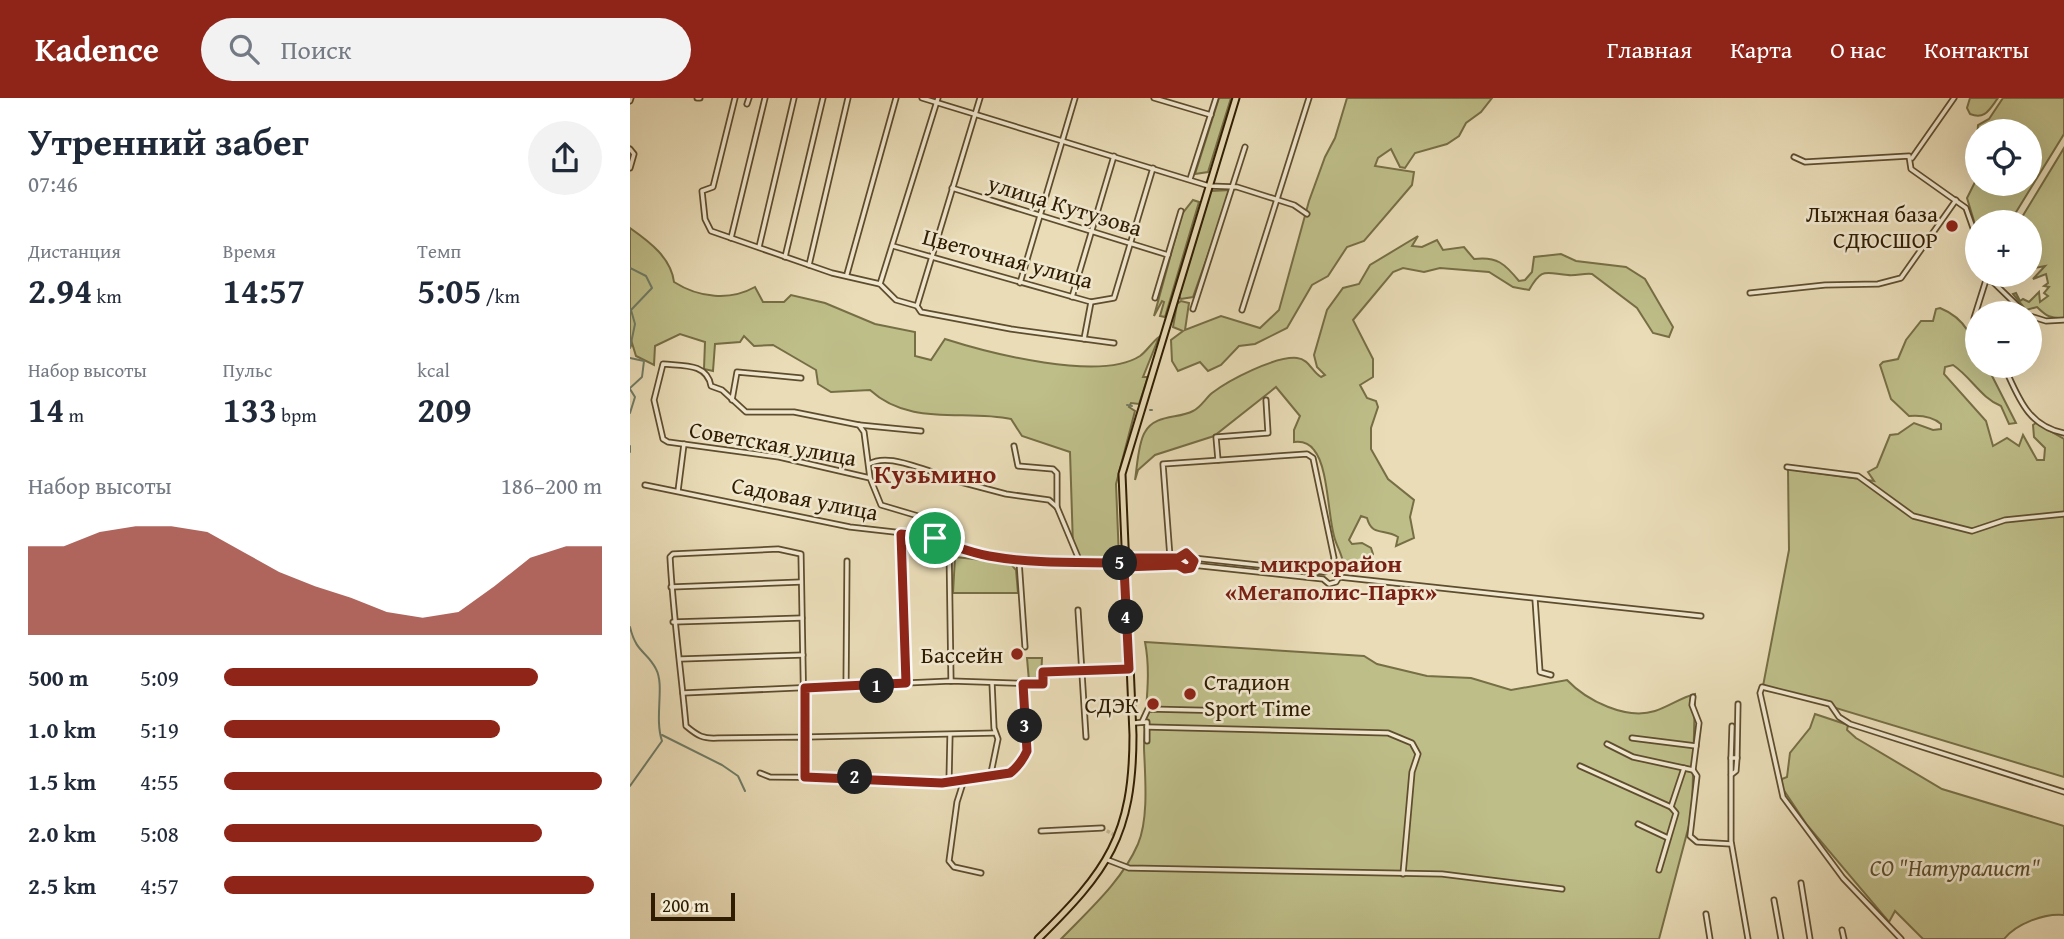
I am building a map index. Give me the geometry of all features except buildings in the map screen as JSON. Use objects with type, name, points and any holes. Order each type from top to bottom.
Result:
[{"type":"main road","points":[[1038,939],[1082,893],[1108,860],[1121,831],[1129,801],[1133,776],[1132,723],[1121,481],[1236,98]]},
{"type":"street","points":[[735,98],[713,187],[702,191],[707,226],[785,257],[880,284],[896,300],[916,306],[921,312],[1114,343]]},
{"type":"street","points":[[731,237],[765,98]]},
{"type":"street","points":[[759,247],[794,98]]},
{"type":"street","points":[[785,257],[823,98]]},
{"type":"street","points":[[809,265],[848,98]]},
{"type":"street","points":[[847,274],[896,98]]},
{"type":"street","points":[[922,98],[937,100],[975,115],[1209,186],[1232,188],[1294,205],[1307,214]]},
{"type":"street","points":[[916,306],[980,98]]},
{"type":"street","points":[[1020,284],[1075,98]]},
{"type":"street","points":[[1154,98],[1211,115]]},
{"type":"street","points":[[1174,104],[1176,98]]},
{"type":"street","points":[[1190,180],[1216,98]]},
{"type":"street","points":[[1242,310],[1309,98]]},
{"type":"street","points":[[1954,98],[1912,158],[1911,169],[1967,210]]},
{"type":"street","points":[[880,284],[937,100]]},
{"type":"street","points":[[1193,309],[1245,147]]},
{"type":"street","points":[[630,149],[634,154],[630,168]]},
{"type":"street","points":[[1794,157],[1805,163],[1905,155],[1912,158]]},
{"type":"street","points":[[1072,297],[1114,156]]},
{"type":"street","points":[[1130,243],[1153,168]]},
{"type":"street","name":"улица Кутузова","points":[[952,188],[1168,255]]},
{"type":"street","points":[[1751,293],[1825,285],[1878,284],[1901,278],[1956,200]]},
{"type":"street","points":[[1155,298],[1181,211]]},
{"type":"street","name":"Цветочная улица","points":[[893,246],[1091,302],[1114,298],[1130,243]]},
{"type":"street","points":[[1998,287],[2013,301]]},
{"type":"street","points":[[1084,339],[1091,302]]},
{"type":"street","points":[[2042,320],[2064,320]]},
{"type":"street","name":"Советская улица","points":[[732,400],[722,390],[711,386],[707,372],[663,363],[654,391],[663,439],[779,457],[870,478]]},
{"type":"street","points":[[802,378],[737,372],[732,400],[746,412],[794,412],[859,425],[921,431]]},
{"type":"street","points":[[2010,378],[2026,412],[2047,428],[2064,433]]},
{"type":"street","points":[[1218,460],[1216,437],[1268,433],[1266,400]]},
{"type":"street","points":[[859,425],[864,432],[870,478],[880,505],[918,516],[935,538]]},
{"type":"street","points":[[678,491],[684,444]]},
{"type":"street","points":[[1014,446],[1018,466],[1053,469],[1057,473],[1057,507],[1080,562]]},
{"type":"street","points":[[1170,558],[1163,464],[1311,456],[1334,558],[1332,568],[1339,577],[1701,616]]},
{"type":"street","points":[[869,464],[875,460],[893,461],[930,471]]},
{"type":"street","points":[[1787,467],[1858,476],[1913,516],[1972,531],[2005,520],[2064,514]]},
{"type":"street","points":[[953,481],[1006,494],[1049,500],[1057,507]]},
{"type":"street","name":"Садовая улица","points":[[645,485],[850,527],[935,538],[949,546],[1019,561],[1124,563]]},
{"type":"street","points":[[901,534],[906,683]]},
{"type":"street","points":[[949,546],[951,681]]},
{"type":"street","points":[[805,777],[804,737],[804,728],[805,688],[801,554],[778,549],[672,555],[670,568],[673,622],[681,659],[686,726],[698,737],[706,739],[804,737],[952,735],[995,733]]},
{"type":"street","points":[[1124,563],[1178,558],[1186,553],[1193,558],[1324,572],[1332,568]]},
{"type":"street","points":[[1178,558],[1178,565]]},
{"type":"street","points":[[1192,565],[1193,558]]},
{"type":"street","points":[[846,687],[847,561]]},
{"type":"street","points":[[1019,561],[1025,647]]},
{"type":"street","points":[[1124,563],[1178,565],[1185,569],[1192,565],[1323,579],[1332,584],[1339,577]]},
{"type":"street","points":[[1323,579],[1324,572]]},
{"type":"street","points":[[671,587],[801,582]]},
{"type":"street","points":[[1535,599],[1540,672],[1551,675]]},
{"type":"street","points":[[1078,610],[1086,737]]},
{"type":"street","points":[[673,622],[802,618]]},
{"type":"street","points":[[681,659],[803,654]]},
{"type":"street","points":[[683,693],[951,681],[1043,684],[1043,672],[1129,669]]},
{"type":"street","points":[[991,773],[998,739],[995,733],[992,683]]},
{"type":"street","points":[[760,773],[769,777],[872,778],[885,782],[952,781],[991,773],[1006,774],[1019,766],[1020,758],[1027,751],[1023,684]]},
{"type":"street","points":[[1901,939],[1843,878],[1783,797],[1777,782],[1772,738],[1760,693],[1762,687],[1830,704],[1839,717],[1850,724],[2064,792]]},
{"type":"street","points":[[1693,696],[1692,705],[1699,723],[1693,770]]},
{"type":"street","points":[[1731,775],[1736,771],[1738,704]]},
{"type":"street","points":[[1142,722],[1147,709],[1235,711]]},
{"type":"street","points":[[1132,723],[1147,722],[1147,741]]},
{"type":"street","points":[[1732,726],[1731,844],[1748,939]]},
{"type":"street","points":[[1147,727],[1388,733],[1412,743],[1418,754],[1412,772],[1403,874]]},
{"type":"street","points":[[952,735],[952,781],[960,789]]},
{"type":"street","points":[[1632,738],[1696,746]]},
{"type":"street","points":[[1607,744],[1633,757],[1693,770],[1698,776],[1690,836],[1697,842],[1731,844]]},
{"type":"street","points":[[1731,758],[1737,758]]},
{"type":"street","points":[[1580,766],[1671,807],[1676,813],[1659,870]]},
{"type":"street","points":[[1671,807],[1684,768]]},
{"type":"street","points":[[964,780],[960,789],[949,861],[954,867],[981,873]]},
{"type":"street","points":[[1638,824],[1668,838]]},
{"type":"street","points":[[1041,831],[1102,828]]},
{"type":"street","points":[[1108,860],[1129,868],[1442,874],[1562,888]]},
{"type":"street","points":[[1801,883],[1810,939]]},
{"type":"street","points":[[1774,900],[1781,939]]},
{"type":"street","points":[[1706,914],[1710,939]]},
{"type":"street","points":[[1842,930],[1844,939]]},
{"type":"green space","points":[[1219,98],[1231,98],[1208,172],[1195,174]]},
{"type":"green space","points":[[1347,98],[1492,98],[1481,112],[1466,123],[1459,136],[1447,144],[1415,153],[1405,168],[1400,167],[1391,149],[1378,158],[1375,166],[1414,172],[1412,185],[1364,241],[1347,247],[1328,276],[1312,285],[1287,328],[1255,344],[1239,346],[1221,365],[1208,371],[1200,362],[1178,371],[1172,361],[1171,340],[1183,331],[1173,327],[1177,304],[1181,301],[1189,303],[1185,330],[1221,316],[1260,328],[1279,310],[1309,201],[1335,138]]},
{"type":"green space","points":[[1970,98],[1998,98],[1986,113],[1975,116],[1970,114],[1967,108]]},
{"type":"green space","points":[[2003,98],[2064,98],[2064,134],[2042,170],[2042,119],[1989,119]]},
{"type":"green space","points":[[2064,148],[2064,318],[2042,312],[2041,301],[2048,296],[2044,293],[2049,287],[2044,286],[2048,283],[2046,274],[2042,276],[2045,266],[2042,267],[2042,210],[2026,210],[2035,196],[2042,196],[2042,184]]},
{"type":"green space","points":[[1231,190],[1193,297],[1181,299],[1179,296],[1211,191]]},
{"type":"green space","points":[[2026,196],[2017,210],[1971,210],[1967,198]]},
{"type":"green space","points":[[1193,200],[1199,202],[1165,317],[1160,316],[1164,302],[1162,301],[1154,316],[1182,214]]},
{"type":"green space","points":[[630,228],[664,258],[674,282],[694,292],[725,296],[755,287],[763,302],[784,302],[791,295],[825,303],[875,324],[915,332],[915,356],[931,360],[945,339],[1015,357],[1072,366],[1099,366],[1122,363],[1140,356],[1159,337],[1143,377],[1148,377],[1139,404],[1131,403],[1129,407],[1135,411],[1116,484],[1119,559],[1082,559],[1073,546],[1070,452],[1022,436],[1011,419],[920,413],[902,409],[870,390],[831,392],[818,384],[816,370],[773,345],[754,346],[744,336],[740,342],[715,344],[713,371],[704,369],[705,342],[680,334],[655,346],[654,365],[636,356],[632,343],[630,348]]},
{"type":"green space","points":[[1418,236],[1412,246],[1422,247],[1437,240],[1443,250],[1464,247],[1474,259],[1500,262],[1519,281],[1525,280],[1532,272],[1534,257],[1561,254],[1576,261],[1626,267],[1645,279],[1673,327],[1669,337],[1653,333],[1637,308],[1592,274],[1545,273],[1537,278],[1529,290],[1513,287],[1489,272],[1440,268],[1424,272],[1403,268],[1393,272],[1353,320],[1373,359],[1373,377],[1360,385],[1367,398],[1376,401],[1378,407],[1371,428],[1371,449],[1388,479],[1414,500],[1410,517],[1414,538],[1396,546],[1398,537],[1375,530],[1367,518],[1361,516],[1349,540],[1352,544],[1362,543],[1371,548],[1373,554],[1369,559],[1347,564],[1343,562],[1334,536],[1319,457],[1308,444],[1294,442],[1294,430],[1300,416],[1276,387],[1214,436],[1155,455],[1138,470],[1135,480],[1143,437],[1149,426],[1155,422],[1193,411],[1229,382],[1277,361],[1301,359],[1321,377],[1325,375],[1317,367],[1314,355],[1327,310],[1343,288],[1359,284],[1370,265]]},
{"type":"green space","points":[[2039,292],[2040,301],[2030,301]]},
{"type":"green space","points":[[1936,309],[1949,312],[1965,327],[1965,376],[1953,365],[1945,367],[1944,374],[1986,421],[1993,446],[2007,438],[2019,446],[2023,435],[2037,460],[2044,460],[2045,448],[2034,437],[2033,425],[2036,423],[2064,439],[2064,777],[1763,686],[1789,550],[1788,469],[1874,481],[1868,472],[1877,467],[1890,435],[1898,434],[1914,423],[1933,430],[1941,429],[1941,424],[1934,419],[1909,416],[1891,399],[1880,365],[1898,359],[1906,340],[1921,321],[1933,321]]},
{"type":"green space","points":[[1967,378],[1993,378],[2016,423],[2009,424],[2001,406],[1988,398]]},
{"type":"green space","points":[[955,557],[1010,563],[1016,570],[1018,593],[953,593]]},
{"type":"green space","points":[[1145,642],[1364,656],[1377,664],[1427,676],[1471,678],[1511,690],[1567,680],[1596,701],[1632,713],[1655,711],[1695,694],[1692,814],[1659,939],[1061,939],[1114,883],[1131,858],[1141,834],[1145,810],[1144,748],[1148,682]]},
{"type":"green space","points":[[1027,658],[1042,658],[1041,679],[1029,681]]},
{"type":"green space","name":"СО \"Натуралист\"","points":[[1815,714],[1848,725],[1847,730],[1856,738],[1942,789],[2064,826],[2064,915],[2031,921],[2004,939],[1923,939],[1895,911],[1889,922],[1807,825],[1781,786],[1782,779],[1787,777],[1790,753],[1810,728]]},
{"type":"waterway","points":[[630,268],[646,276],[652,288],[631,310],[635,324],[630,348]]},
{"type":"waterway","points":[[630,358],[644,361],[642,377],[630,388]]},
{"type":"waterway","points":[[630,389],[635,397],[630,413]]},
{"type":"waterway","points":[[1127,405],[1132,406]]},
{"type":"waterway","points":[[630,446],[630,452]]},
{"type":"waterway","points":[[630,627],[635,642],[653,663],[659,676],[659,722],[662,741],[630,786]]},
{"type":"waterway","points":[[662,735],[722,765],[738,776],[745,791]]},
{"type":"tunnel","points":[[1102,828],[1118,837]]},
{"type":"place","name":"Лыжная база СДЮСШОР","points":[[1952,226]]},
{"type":"place","name":"Бассейн","points":[[1017,654]]},
{"type":"place","name":"Стадион Sport Time","points":[[1190,694]]},
{"type":"place","name":"СДЭК","points":[[1153,704]]},
{"type":"district","name":"Кузьмино","points":[[935,473]]},
{"type":"district","name":"микрорайон «Мегаполис-Парк»","points":[[1331,577]]},
{"type":"route","points":[[901,534],[935,538],[949,546],[1019,561],[1124,563],[1123,558],[1178,558],[1182,553],[1189,553],[1194,561],[1188,569],[1178,565],[1124,567],[1129,669],[1043,672],[1043,684],[1023,684],[1027,751],[1020,758],[1019,766],[1010,773],[991,773],[942,783],[891,783],[872,778],[805,777],[805,688],[906,683],[901,534]]}]
